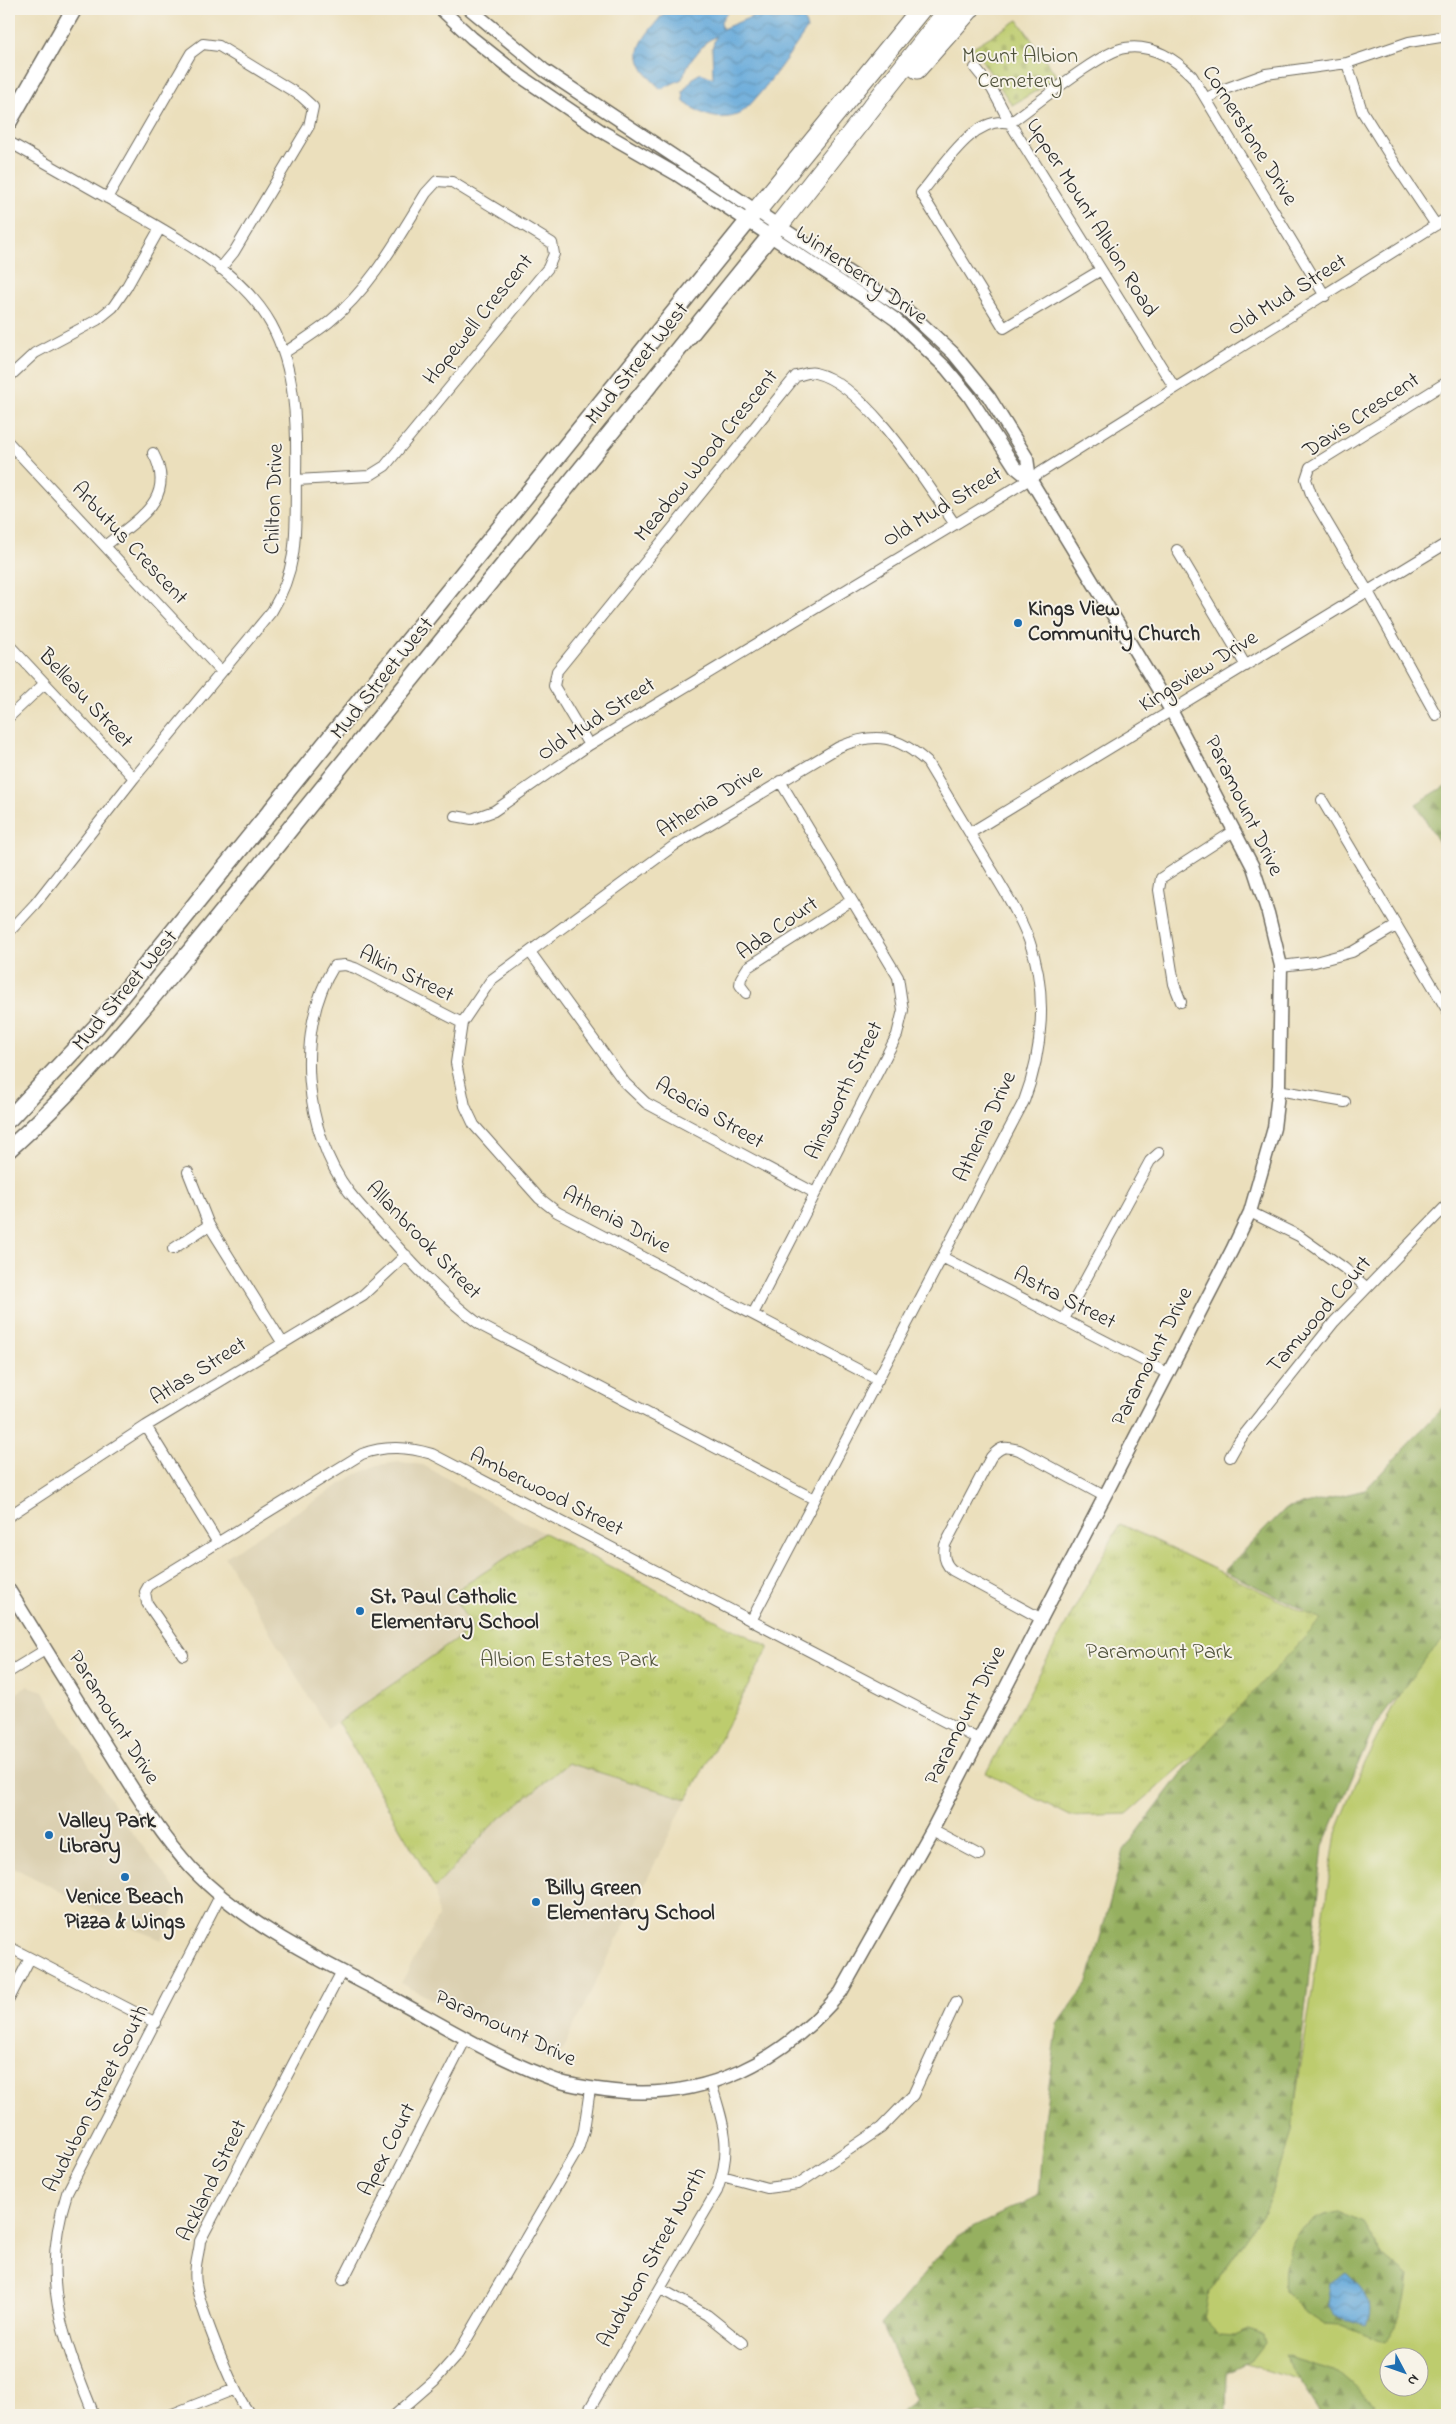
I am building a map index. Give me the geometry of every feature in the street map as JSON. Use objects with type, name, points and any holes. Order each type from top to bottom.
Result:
[{"type":"highway","points":[[752,216],[921,9]]},
{"type":"highway","points":[[774,231],[949,9]]},
{"type":"highway","points":[[833,156],[905,82],[970,9]]},
{"type":"main road","points":[[9,122],[74,9]]},
{"type":"main road","name":"Mud Street West","points":[[9,1119],[102,1019],[752,216]]},
{"type":"main road","name":"Mud Street West","points":[[9,1149],[72,1089],[123,1033],[774,231]]},
{"type":"street","name":"Winterberry Drive","points":[[441,9],[472,38],[520,76],[601,131],[752,216]]},
{"type":"street","name":"Winterberry Drive","points":[[470,9],[544,70],[752,216],[774,231],[880,291],[932,332],[989,397],[1027,458],[1030,479]]},
{"type":"street","points":[[1207,98],[1222,90],[1266,74],[1347,63],[1409,42],[1447,36]]},
{"type":"street","points":[[106,198],[191,53],[203,44],[219,46],[301,96],[313,107],[309,126],[234,252],[220,269]]},
{"type":"street","name":"Cornerstone Drive","points":[[1010,123],[1099,60],[1124,48],[1161,51],[1178,62],[1192,76],[1207,98],[1325,296]]},
{"type":"street","points":[[1347,63],[1362,110],[1436,225]]},
{"type":"street","name":"Upper Mount Albion Road","points":[[975,68],[992,89],[1010,123],[1174,388]]},
{"type":"street","points":[[1010,123],[1003,121],[986,124],[972,132],[921,193],[1004,328],[1100,270]]},
{"type":"street","name":"Chilton Drive","points":[[9,142],[160,228],[220,269],[248,294],[270,323],[284,353],[294,402],[296,480],[295,547],[290,575],[272,611],[134,778],[35,904],[9,932]]},
{"type":"street","name":"Hopewell Crescent","points":[[284,353],[329,322],[353,299],[375,273],[426,193],[436,182],[452,182],[552,243],[554,254],[548,268],[385,466],[369,476],[296,480]]},
{"type":"street","name":"Old Mud Street","points":[[456,816],[472,819],[494,811],[589,745],[954,523],[1030,479],[1447,218]]},
{"type":"street","points":[[9,376],[35,353],[97,320],[113,307],[160,228]]},
{"type":"street","name":"Meadow Wood Crescent","points":[[589,745],[554,686],[557,671],[796,376],[813,372],[829,377],[859,401],[877,418],[895,440],[954,523]]},
{"type":"street","name":"Davis Crescent","points":[[1436,714],[1367,590],[1312,497],[1306,479],[1310,467],[1447,382]]},
{"type":"street","name":"Arbutus Crescent","points":[[9,443],[221,671]]},
{"type":"street","points":[[105,546],[153,504],[162,486],[161,468],[153,453]]},
{"type":"street","name":"Paramount Drive","points":[[9,1590],[157,1828],[192,1870],[220,1896],[256,1922],[342,1972],[466,2038],[535,2072],[562,2082],[590,2089],[645,2094],[711,2083],[754,2066],[802,2034],[822,2015],[841,1992],[932,1830],[1040,1618],[1169,1374],[1250,1212],[1274,1128],[1278,1090],[1282,992],[1281,966],[1268,913],[1253,867],[1172,712],[1030,479]]},
{"type":"street","name":"Kingsview Drive","points":[[970,833],[1172,712],[1367,590],[1447,543]]},
{"type":"street","points":[[1177,550],[1246,666]]},
{"type":"street","name":"Belleau Street","points":[[9,645],[134,778]]},
{"type":"street","points":[[9,717],[44,684]]},
{"type":"street","name":"Athenia Drive","points":[[751,1621],[814,1499],[878,1380],[1024,1100],[1031,1083],[1040,1033],[1041,1008],[1030,941],[1011,903],[927,762],[910,747],[891,739],[869,737],[857,739],[839,747],[675,845],[491,980],[462,1023],[456,1063],[465,1106],[474,1125],[539,1198],[557,1212],[878,1380]]},
{"type":"street","name":"Ainsworth Street","points":[[752,1314],[897,1035],[903,1010],[898,977],[780,781]]},
{"type":"street","points":[[1322,800],[1447,1010]]},
{"type":"street","points":[[1181,1002],[1171,965],[1159,890],[1161,878],[1234,831]]},
{"type":"street","name":"Ada Court","points":[[746,993],[740,985],[741,978],[748,967],[851,901]]},
{"type":"street","points":[[1281,966],[1315,962],[1352,952],[1396,926]]},
{"type":"street","name":"Acacia Street","points":[[530,952],[625,1083],[646,1103],[815,1194]]},
{"type":"street","name":"Alkin Street","points":[[334,966],[344,964],[355,968],[462,1023]]},
{"type":"street","name":"Allanbrook Street","points":[[334,966],[326,979],[310,1024],[310,1089],[317,1124],[327,1152],[348,1191],[452,1303],[482,1326],[814,1499]]},
{"type":"street","points":[[1278,1090],[1345,1102]]},
{"type":"street","points":[[1064,1319],[1150,1161],[1160,1153]]},
{"type":"street","points":[[188,1172],[209,1225],[282,1342]]},
{"type":"street","name":"Tamwood Court","points":[[1230,1457],[1239,1441],[1328,1329],[1366,1287],[1447,1205]]},
{"type":"street","points":[[1250,1212],[1299,1236],[1344,1268],[1366,1287]]},
{"type":"street","points":[[173,1249],[209,1225]]},
{"type":"street","name":"Atlas Street","points":[[9,1516],[146,1426],[282,1342],[363,1295],[406,1255]]},
{"type":"street","name":"Astra Street","points":[[942,1257],[1169,1374]]},
{"type":"street","points":[[146,1426],[218,1543]]},
{"type":"street","points":[[1040,1618],[947,1566],[943,1554],[945,1545],[986,1466],[998,1449],[1005,1446],[1019,1450],[1104,1496]]},
{"type":"street","name":"Amberwood Street","points":[[183,1655],[147,1603],[145,1592],[149,1586],[362,1454],[392,1447],[416,1449],[432,1454],[978,1739]]},
{"type":"street","points":[[9,1672],[45,1650]]},
{"type":"street","points":[[932,1830],[979,1855]]},
{"type":"street","name":"Audubon Street South","points":[[94,2415],[68,2350],[59,2319],[53,2272],[56,2240],[67,2193],[156,2024],[220,1896]]},
{"type":"street","points":[[9,1947],[156,2024]]},
{"type":"street","points":[[9,1999],[30,1958]]},
{"type":"street","name":"Ackland Street","points":[[251,2415],[235,2389],[200,2299],[196,2282],[196,2258],[200,2241],[342,1972]]},
{"type":"street","points":[[722,2176],[767,2188],[798,2184],[881,2128],[913,2095],[956,2002]]},
{"type":"street","name":"Apex Court","points":[[343,2280],[466,2038]]},
{"type":"street","name":"Audubon Street North","points":[[586,2415],[717,2191],[726,2160],[726,2142],[711,2083]]},
{"type":"street","points":[[399,2414],[434,2381],[458,2354],[573,2158],[584,2130],[590,2089]]},
{"type":"street","points":[[661,2289],[707,2315],[742,2343]]},
{"type":"street","points":[[170,2415],[235,2389]]},
{"type":"shaded area","name":"St. Paul Catholic Elementary School","points":[[400,1462],[423,1465],[544,1533],[451,1594],[473,1628],[328,1729],[225,1557],[357,1474],[378,1465]]},
{"type":"shaded area","points":[[28,1686],[43,1691],[127,1826],[180,1895],[162,1940],[129,1927],[9,1865],[9,1698]]},
{"type":"shaded area","name":"Billy Green Elementary School","points":[[568,1763],[687,1799],[555,2064],[401,1983],[438,1917],[435,1888],[491,1826]]},
{"type":"green space","name":"Mount Albion Cemetery","points":[[1018,20],[1058,78],[1012,105],[973,47]]},
{"type":"green space","points":[[1447,785],[1447,856],[1416,804]]},
{"type":"green space","points":[[1447,1403],[1447,1636],[1429,1654],[1373,1729],[1323,1846],[1292,2131],[1265,2212],[1209,2292],[1204,2320],[1219,2335],[1234,2336],[1248,2330],[1263,2335],[1265,2343],[1251,2361],[1227,2372],[1226,2415],[897,2415],[916,2401],[881,2325],[956,2236],[1038,2196],[1044,2119],[1058,2024],[1088,1982],[1124,1850],[1305,1610],[1224,1571],[1285,1509],[1365,1490]]},
{"type":"green space","name":"Paramount Park","points":[[1120,1524],[1321,1620],[1197,1753],[1127,1814],[1070,1816],[986,1773]]},
{"type":"green space","name":"Albion Estates Park","points":[[544,1533],[769,1647],[687,1799],[568,1763],[491,1826],[435,1888],[338,1722],[473,1628],[451,1594]]},
{"type":"green space","points":[[1447,1628],[1447,2415],[1378,2415],[1372,2404],[1190,2346],[1202,2276],[1293,2116],[1336,1833],[1364,1763],[1414,1666]]},
{"type":"green space","points":[[1338,2212],[1363,2223],[1382,2254],[1409,2277],[1399,2320],[1386,2342],[1342,2325],[1325,2324],[1303,2310],[1285,2292],[1286,2264],[1294,2240],[1311,2222]]},
{"type":"green space","points":[[1284,2356],[1338,2372],[1372,2402],[1382,2415],[1322,2415]]},
{"type":"water","points":[[667,9],[730,9],[721,21],[722,29],[751,17],[762,9],[787,9],[803,14],[807,29],[774,76],[744,111],[737,115],[723,118],[709,116],[684,102],[683,91],[694,77],[701,73],[713,78],[712,48],[716,36],[706,42],[689,63],[682,79],[661,89],[649,77],[642,66],[639,57],[643,40]]},
{"type":"water","points":[[1346,2273],[1362,2290],[1369,2303],[1370,2310],[1366,2325],[1335,2316],[1327,2305],[1330,2284]]},
{"type":"place","name":"Kings View Community Church","points":[[1018,623]]},
{"type":"place","name":"St. Paul Catholic Elementary School","points":[[360,1611]]},
{"type":"place","name":"Valley Park Library","points":[[49,1835]]},
{"type":"place","name":"Venice Beach Pizza & Wings","points":[[125,1877]]},
{"type":"place","name":"Billy Green Elementary School","points":[[536,1902]]}]
